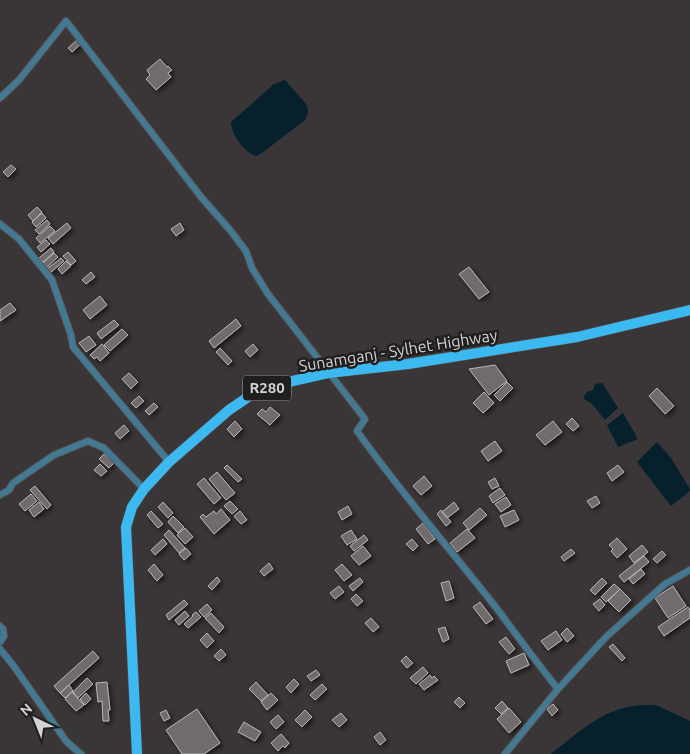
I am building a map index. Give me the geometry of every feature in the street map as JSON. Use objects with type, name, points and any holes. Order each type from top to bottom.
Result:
[{"type":"main road","name":"Sunamganj - Sylhet Highway","points":[[137,754],[126,527],[132,507],[144,489],[169,462],[229,410],[257,391],[284,382],[328,373],[408,364],[577,337],[690,310]]},
{"type":"street","points":[[0,98],[19,80],[66,21],[189,182],[246,251],[252,268],[268,294],[365,419],[357,431],[380,464],[558,689]]},
{"type":"street","points":[[0,224],[20,239],[52,280],[72,335],[73,347],[169,462]]},
{"type":"street","points":[[0,495],[54,455],[88,441],[104,448],[144,489]]},
{"type":"street","points":[[505,754],[558,689],[606,637],[665,584],[690,570]]},
{"type":"street","points":[[0,626],[4,633],[0,642]]},
{"type":"street","points":[[0,650],[13,665],[66,741],[82,754]]},
{"type":"water","points":[[285,80],[306,104],[307,116],[305,120],[262,153],[256,156],[251,154],[239,142],[233,132],[231,122],[274,84]]},
{"type":"water","points":[[602,383],[618,408],[605,420],[592,404],[583,398],[587,392],[593,390],[595,384]]},
{"type":"water","points":[[623,413],[638,439],[618,447],[607,425]]},
{"type":"water","points":[[657,442],[671,458],[690,489],[671,506],[637,462]]},
{"type":"water","points":[[656,705],[690,721],[690,754],[551,754],[587,726],[607,714],[631,706]]},
{"type":"building","points":[[78,39],[82,43],[72,52],[68,48]]},
{"type":"building","points":[[160,59],[172,70],[168,73],[171,77],[156,90],[146,79],[150,75],[147,70]]},
{"type":"building","points":[[11,165],[16,169],[8,177],[3,172]]},
{"type":"building","points":[[37,207],[42,212],[33,221],[28,215]]},
{"type":"building","points":[[42,213],[46,218],[36,227],[32,222]]},
{"type":"building","points":[[47,220],[50,224],[39,234],[35,230]]},
{"type":"building","points":[[67,223],[71,228],[53,244],[48,238]]},
{"type":"building","points":[[180,223],[184,230],[176,236],[171,229]]},
{"type":"building","points":[[50,226],[55,231],[40,243],[36,238]]},
{"type":"building","points":[[46,240],[50,244],[41,252],[37,247]]},
{"type":"building","points":[[51,248],[54,252],[43,262],[39,258]]},
{"type":"building","points":[[68,252],[76,261],[71,265],[63,256]]},
{"type":"building","points":[[54,253],[58,257],[46,268],[43,263]]},
{"type":"building","points":[[61,258],[64,261],[50,273],[47,269]]},
{"type":"building","points":[[66,261],[71,266],[62,274],[58,269]]},
{"type":"building","points":[[469,267],[489,292],[479,299],[459,274]]},
{"type":"building","points":[[91,272],[95,277],[86,284],[82,280]]},
{"type":"building","points":[[100,296],[107,305],[90,319],[83,310]]},
{"type":"building","points":[[10,303],[16,310],[0,321],[0,310]]},
{"type":"building","points":[[236,319],[241,326],[214,348],[209,341]]},
{"type":"building","points":[[114,320],[119,325],[101,339],[97,333]]},
{"type":"building","points":[[122,329],[128,335],[110,351],[104,345]]},
{"type":"building","points":[[89,336],[96,345],[86,352],[79,343]]},
{"type":"building","points":[[102,344],[109,353],[100,361],[97,357],[94,359],[90,355]]},
{"type":"building","points":[[253,344],[258,350],[250,357],[245,351]]},
{"type":"building","points":[[220,348],[232,361],[228,365],[216,352]]},
{"type":"building","points":[[495,365],[507,381],[489,395],[469,369]]},
{"type":"building","points":[[129,373],[138,382],[131,389],[122,379]]},
{"type":"building","points":[[507,382],[513,388],[500,401],[494,395]]},
{"type":"building","points":[[657,388],[674,406],[665,414],[649,396]]},
{"type":"building","points":[[484,392],[494,403],[483,413],[473,403]]},
{"type":"building","points":[[139,396],[144,401],[136,408],[131,403]]},
{"type":"building","points":[[154,403],[158,407],[149,415],[145,411]]},
{"type":"building","points":[[270,407],[280,415],[270,425],[257,414],[262,409],[266,412]]},
{"type":"building","points":[[572,418],[579,426],[573,431],[566,424]]},
{"type":"building","points":[[235,421],[242,429],[234,437],[227,429]]},
{"type":"building","points":[[553,421],[562,432],[545,445],[536,435]]},
{"type":"building","points":[[124,425],[129,431],[120,439],[115,433]]},
{"type":"building","points":[[495,441],[502,451],[488,461],[481,451]]},
{"type":"building","points":[[104,454],[114,463],[109,468],[99,459]]},
{"type":"building","points":[[100,464],[107,471],[101,476],[94,470]]},
{"type":"building","points":[[227,465],[242,479],[238,482],[224,468]]},
{"type":"building","points":[[618,465],[624,472],[612,481],[607,473]]},
{"type":"building","points":[[217,472],[235,493],[226,500],[209,479]]},
{"type":"building","points":[[424,476],[432,486],[421,495],[413,486]]},
{"type":"building","points":[[204,478],[221,498],[214,504],[197,484]]},
{"type":"building","points":[[495,478],[499,486],[492,489],[488,482]]},
{"type":"building","points":[[35,486],[51,505],[47,509],[30,490]]},
{"type":"building","points":[[500,488],[505,495],[493,503],[489,496]]},
{"type":"building","points":[[31,494],[37,501],[25,511],[19,504]]},
{"type":"building","points":[[596,496],[600,503],[592,508],[587,501]]},
{"type":"building","points":[[506,497],[511,505],[501,512],[495,504]]},
{"type":"building","points":[[230,501],[238,509],[232,514],[224,506]]},
{"type":"building","points":[[39,502],[44,509],[34,517],[29,510]]},
{"type":"building","points":[[163,502],[173,513],[168,518],[158,507]]},
{"type":"building","points":[[454,502],[459,509],[447,518],[442,512]]},
{"type":"building","points":[[348,506],[352,514],[342,520],[338,512]]},
{"type":"building","points":[[480,508],[487,515],[469,530],[463,523]]},
{"type":"building","points":[[221,509],[230,520],[214,534],[200,517],[203,514],[206,517],[214,511],[216,514]]},
{"type":"building","points":[[441,510],[451,522],[446,526],[437,514]]},
{"type":"building","points":[[514,510],[519,520],[505,527],[500,516]]},
{"type":"building","points":[[151,511],[163,524],[158,528],[147,515]]},
{"type":"building","points":[[240,511],[247,520],[241,524],[234,516]]},
{"type":"building","points":[[173,516],[184,527],[178,533],[168,522]]},
{"type":"building","points":[[423,523],[435,539],[428,544],[416,529]]},
{"type":"building","points":[[185,528],[193,537],[185,544],[177,535]]},
{"type":"building","points":[[467,529],[475,538],[457,552],[450,543]]},
{"type":"building","points":[[169,530],[185,548],[179,553],[164,535]]},
{"type":"building","points":[[351,530],[357,539],[347,545],[341,536]]},
{"type":"building","points":[[364,535],[368,540],[354,551],[350,546]]},
{"type":"building","points":[[617,538],[627,549],[617,558],[609,545]]},
{"type":"building","points":[[163,539],[167,544],[155,555],[151,550]]},
{"type":"building","points":[[412,539],[418,546],[413,551],[406,544]]},
{"type":"building","points":[[642,545],[648,552],[634,563],[629,556]]},
{"type":"building","points":[[363,546],[371,556],[359,565],[351,556]]},
{"type":"building","points":[[186,548],[191,554],[184,560],[179,554]]},
{"type":"building","points":[[571,549],[575,553],[564,561],[561,557]]},
{"type":"building","points":[[662,551],[666,555],[657,563],[653,559]]},
{"type":"building","points":[[644,556],[649,562],[624,582],[619,576]]},
{"type":"building","points":[[269,563],[273,569],[264,576],[260,571]]},
{"type":"building","points":[[154,564],[163,575],[157,581],[148,570]]},
{"type":"building","points":[[342,564],[352,575],[344,581],[335,570]]},
{"type":"building","points":[[641,569],[645,574],[633,584],[629,579]]},
{"type":"building","points":[[217,577],[220,581],[212,590],[208,586]]},
{"type":"building","points":[[360,578],[363,582],[353,591],[349,586]]},
{"type":"building","points":[[602,578],[607,583],[595,595],[590,590]]},
{"type":"building","points":[[449,581],[454,598],[446,601],[441,583]]},
{"type":"building","points":[[614,584],[620,589],[606,602],[601,597]]},
{"type":"building","points":[[339,586],[344,592],[335,599],[330,593]]},
{"type":"building","points":[[673,586],[686,606],[668,618],[655,598]]},
{"type":"building","points":[[620,589],[631,600],[619,612],[608,601]]},
{"type":"building","points":[[356,594],[363,601],[357,606],[351,599]]},
{"type":"building","points":[[600,599],[605,605],[599,611],[593,604]]},
{"type":"building","points":[[184,600],[188,604],[169,620],[166,615]]},
{"type":"building","points":[[480,602],[493,619],[486,624],[473,607]]},
{"type":"building","points":[[207,604],[212,610],[204,617],[199,611]]},
{"type":"building","points":[[688,607],[690,618],[664,636],[658,627]]},
{"type":"building","points":[[185,611],[189,616],[179,625],[175,620]]},
{"type":"building","points":[[196,612],[201,617],[188,628],[184,624]]},
{"type":"building","points":[[211,613],[224,627],[219,633],[205,618]]},
{"type":"building","points":[[371,618],[379,627],[373,632],[365,623]]},
{"type":"building","points":[[445,627],[449,639],[443,642],[438,629]]},
{"type":"building","points":[[567,628],[574,636],[567,642],[561,634]]},
{"type":"building","points":[[556,631],[562,640],[548,650],[541,641]]},
{"type":"building","points":[[207,633],[214,641],[207,648],[200,640]]},
{"type":"building","points":[[506,637],[515,649],[509,654],[499,642]]},
{"type":"building","points":[[613,644],[625,658],[622,661],[609,647]]},
{"type":"building","points":[[221,649],[226,655],[219,661],[214,656]]},
{"type":"building","points":[[93,651],[99,658],[60,693],[54,686]]},
{"type":"building","points":[[524,653],[529,665],[511,673],[506,661]]},
{"type":"building","points":[[406,656],[413,663],[407,668],[401,661]]},
{"type":"building","points":[[423,667],[428,673],[416,684],[410,678]]},
{"type":"building","points":[[316,670],[320,675],[311,681],[307,676]]},
{"type":"building","points":[[430,675],[438,680],[424,690],[419,684]]},
{"type":"building","points":[[87,678],[93,684],[78,698],[73,692]]},
{"type":"building","points":[[294,679],[299,684],[291,693],[286,687]]},
{"type":"building","points":[[107,682],[110,710],[108,710],[109,721],[103,721],[102,701],[98,702],[96,683]]},
{"type":"building","points":[[256,682],[268,695],[261,701],[249,689]]},
{"type":"building","points":[[322,684],[327,689],[315,700],[310,695]]},
{"type":"building","points":[[69,685],[73,691],[65,698],[60,693]]},
{"type":"building","points":[[72,692],[84,705],[76,711],[65,699]]},
{"type":"building","points":[[86,693],[91,699],[85,705],[80,699]]},
{"type":"building","points":[[271,693],[278,700],[267,710],[261,702]]},
{"type":"building","points":[[459,697],[465,703],[460,708],[454,702]]},
{"type":"building","points":[[502,701],[508,708],[501,714],[495,708]]},
{"type":"building","points":[[553,704],[558,710],[552,716],[547,709]]},
{"type":"building","points":[[509,708],[521,722],[509,733],[497,719]]},
{"type":"building","points":[[197,709],[220,743],[204,754],[182,754],[166,730]]},
{"type":"building","points":[[166,710],[170,718],[164,721],[160,713]]},
{"type":"building","points":[[305,710],[312,717],[302,727],[295,720]]},
{"type":"building","points":[[341,713],[347,720],[339,727],[332,720]]},
{"type":"building","points":[[278,715],[284,722],[276,729],[270,722]]},
{"type":"building","points":[[244,722],[261,732],[255,741],[238,732]]},
{"type":"building","points":[[380,732],[386,740],[380,745],[374,737]]},
{"type":"building","points":[[281,734],[289,743],[285,748],[283,746],[278,751],[271,743]]}]
